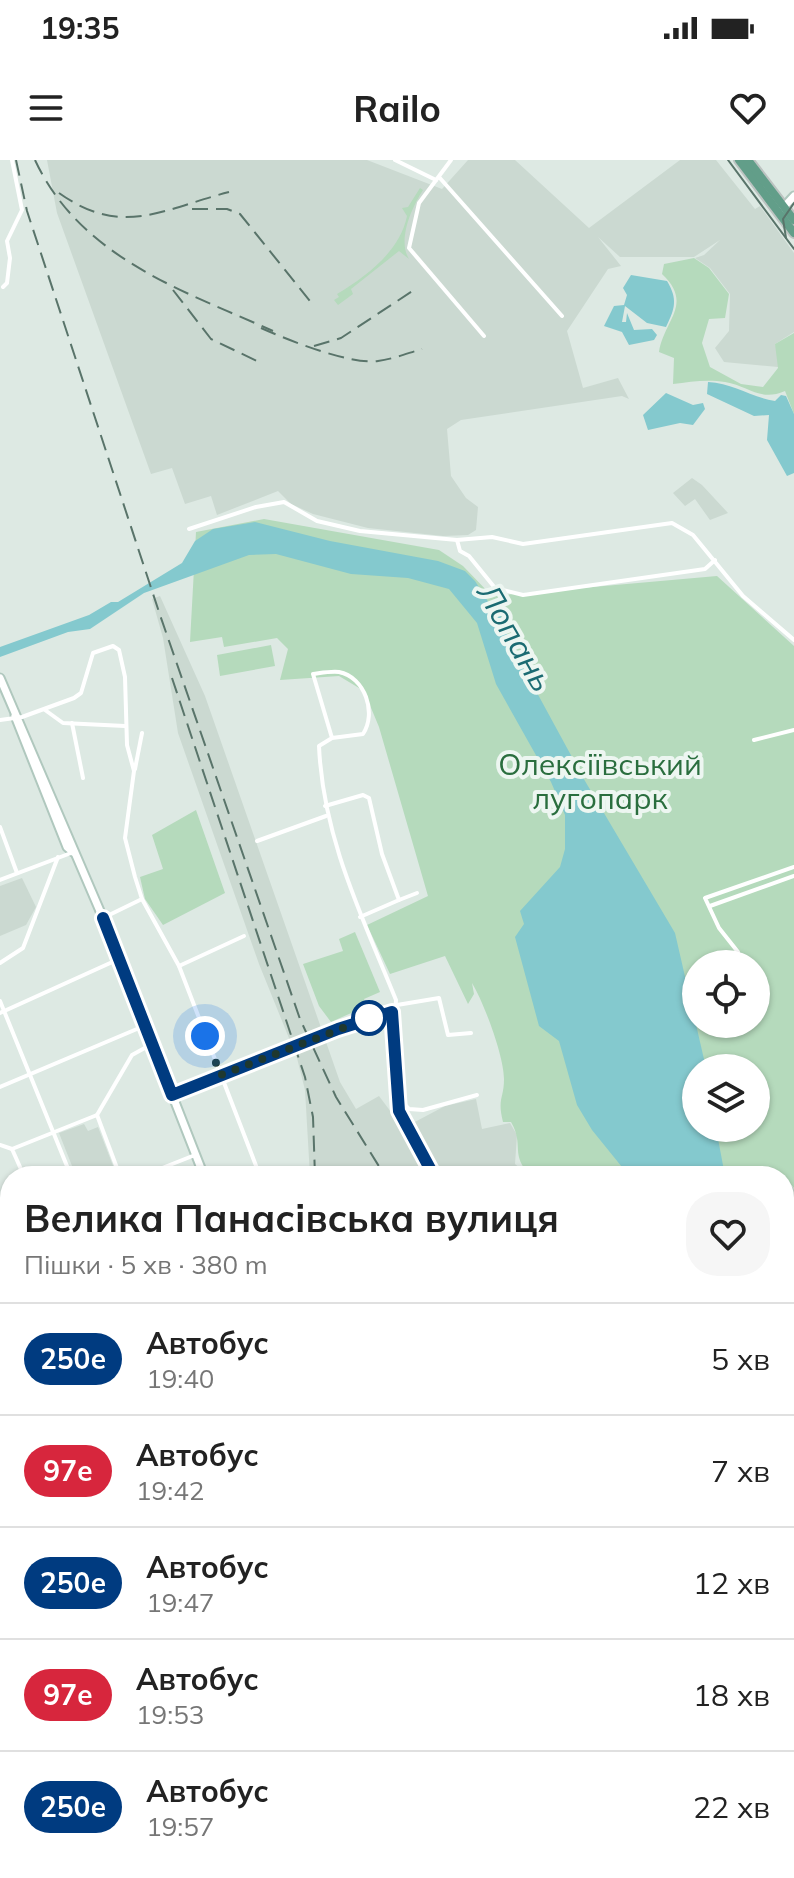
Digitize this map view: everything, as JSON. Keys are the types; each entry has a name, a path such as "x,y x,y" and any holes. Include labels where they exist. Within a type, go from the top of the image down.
{"main road":[{"path":"739,160 792,219 794,233"},
{"path":"748,160 781,210"}],"street":[{"path":"3,287 7,283 10,258 7,241 22,210 12,160"},
{"path":"395,160 437,178 562,316"},
{"path":"451,160 414,217 410,253 484,336"},
{"path":"781,210 794,196"},
{"path":"189,529 256,507 284,502 300,514 345,528 457,540 492,537 540,544 663,522 681,526 715,560 743,596 794,640"},
{"path":"457,540 460,551 469,556 495,588 523,595 705,569 715,560"},
{"path":"0,720 45,710 81,693 89,659 109,646 119,650 125,677 125,726 134,771"},
{"path":"332,738 313,674 336,672 351,678 363,692 370,718 363,734 332,738 319,746 326,816 343,876 397,1005"},
{"path":"0,678 67,847 73,852 103,918 200,1166"},
{"path":"45,710 63,723 125,726"},
{"path":"73,723 83,778"},
{"path":"754,740 794,730"},
{"path":"142,733 125,838 142,899 179,966 256,1166"},
{"path":"325,806 363,795 369,798 382,854 399,900"},
{"path":"257,841 326,816"},
{"path":"0,827 17,873"},
{"path":"0,880 73,852"},
{"path":"0,963 23,948 58,857"},
{"path":"736,950 719,928 705,898 794,867"},
{"path":"709,906 794,876"},
{"path":"360,917 417,893"},
{"path":"103,918 142,899"},
{"path":"179,966 244,936"},
{"path":"2,1012 119,959"},
{"path":"428,1166 404,1124 397,1097 391,1014 397,1005 439,998 448,1035 471,1033"},
{"path":"0,1001 67,1166"},
{"path":"172,1095 338,1029 391,1014"},
{"path":"0,1087 144,1026"},
{"path":"0,1145 12,1149 97,1115 132,1055 152,1044"},
{"path":"397,1097 415,1111 477,1095"},
{"path":"97,1115 116,1166"},
{"path":"12,1149 20,1166"},
{"path":"167,1166 195,1155"}],"shaded area":[{"path":"47,160 367,160 442,189 468,160 515,160 589,228 680,160 716,160 755,209 760,206 794,253 794,332 775,344 782,362 778,367 724,362 715,348 729,331 730,294 710,268 695,258 704,255 720,240 694,257 620,257 598,237 621,266 608,269 567,331 583,388 618,378 629,399 622,396 461,420 447,429 451,476 466,498 478,507 476,530 468,535 443,536 368,528 313,514 291,504 278,491 217,515 211,496 185,504 172,468 151,474 57,213"},
{"path":"692,478 728,513 710,520 695,499 685,506 673,493"},
{"path":"160,596 205,696 340,1082 356,1109 379,1096 424,1166 309,1166 305,1090 297,1058 259,964 178,733 163,638 152,599"},
{"path":"22,878 36,907 26,925 0,936 0,886"},
{"path":"476,1099 482,1129 510,1123 517,1135 517,1166 434,1166 411,1124 445,1106"},
{"path":"84,1124 88,1131 98,1127 113,1166 72,1166 59,1133"}],"green space":[{"path":"420,188 423,190 414,205 405,233 409,259 399,251 351,289 353,294 338,305 334,300 339,297 337,294 370,271 390,251 407,216 402,208 408,207"},
{"path":"694,258 709,268 729,294 725,318 709,319 702,343 710,367 741,384 763,387 778,368 775,344 794,333 794,414 785,391 761,394 718,381 673,384 674,358 659,352 674,312 676,294 662,274 664,264"},
{"name":"Олексіївський лугопарк","path":"264,519 439,550 463,566 492,596 717,576 794,646 794,1166 523,1166 515,1130 511,1122 503,1122 501,1114 504,1079 501,1057 472,983 474,994 468,1004 445,956 390,974 367,925 428,896 379,727 364,691 339,676 280,680 288,649 277,638 224,647 222,637 190,642 196,532"},
{"path":"271,645 275,666 220,676 217,655"},
{"path":"196,810 225,893 163,925 145,899 140,877 163,869 152,835"},
{"path":"355,932 380,992 364,999 367,1006 331,1022 319,1006 303,964 343,951 339,939"}],"water":[{"path":"631,275 667,281 674,304 666,327 647,323 625,306 622,322 626,322 627,313 634,330 652,329 657,335 654,340 629,345 622,332 604,326 614,306 624,305 627,295 623,288"},
{"path":"708,382 775,401 781,395 786,396 794,414 794,473 787,476 767,440 769,415 754,416 707,394"},
{"path":"666,393 693,405 703,403 705,409 693,425 680,423 648,430 643,415"},
{"path":"255,522 330,541 438,561 465,571 475,581 489,603 499,611 511,645 585,781 675,933 682,963 682,1038 699,1038 703,1054 682,1054 682,1142 719,1142 723,1166 621,1166 592,1130 577,1105 559,1041 539,1026 515,937 524,924 520,911 560,867 565,849 565,815 551,782 496,684 477,623 449,589 408,578 351,574 276,554 249,555 144,593 90,629 68,632 0,657 0,647 89,615 111,602 118,602 182,563 195,541 213,529"}],"tram line":[{"path":"728,160 794,249"},
{"path":"786,238 783,219 794,203"}],"railway":[{"path":"16,160 27,211 160,615 300,1019 336,1097 379,1166"},
{"path":"35,160 54,194 78,222 106,246 169,284 273,331"},
{"path":"59,193 82,207 123,217 163,212 229,192"},
{"path":"192,209 227,209 240,214 314,306"},
{"path":"314,346 341,338 417,288"},
{"path":"173,290 211,339 261,363"},
{"path":"261,328 319,350 366,361 384,360 422,349"},
{"path":"172,678 305,1077 313,1117 315,1166"}],"bus line":[{"name":"250е","path":"103,918 172,1095 338,1029 392,1012 395,1017 394,1072 399,1111 428,1166"}],"route":[{"path":"205,1036 221,1075 369,1018"}],"water label":[{"name":"Лопань","path":"516,637"}]}
